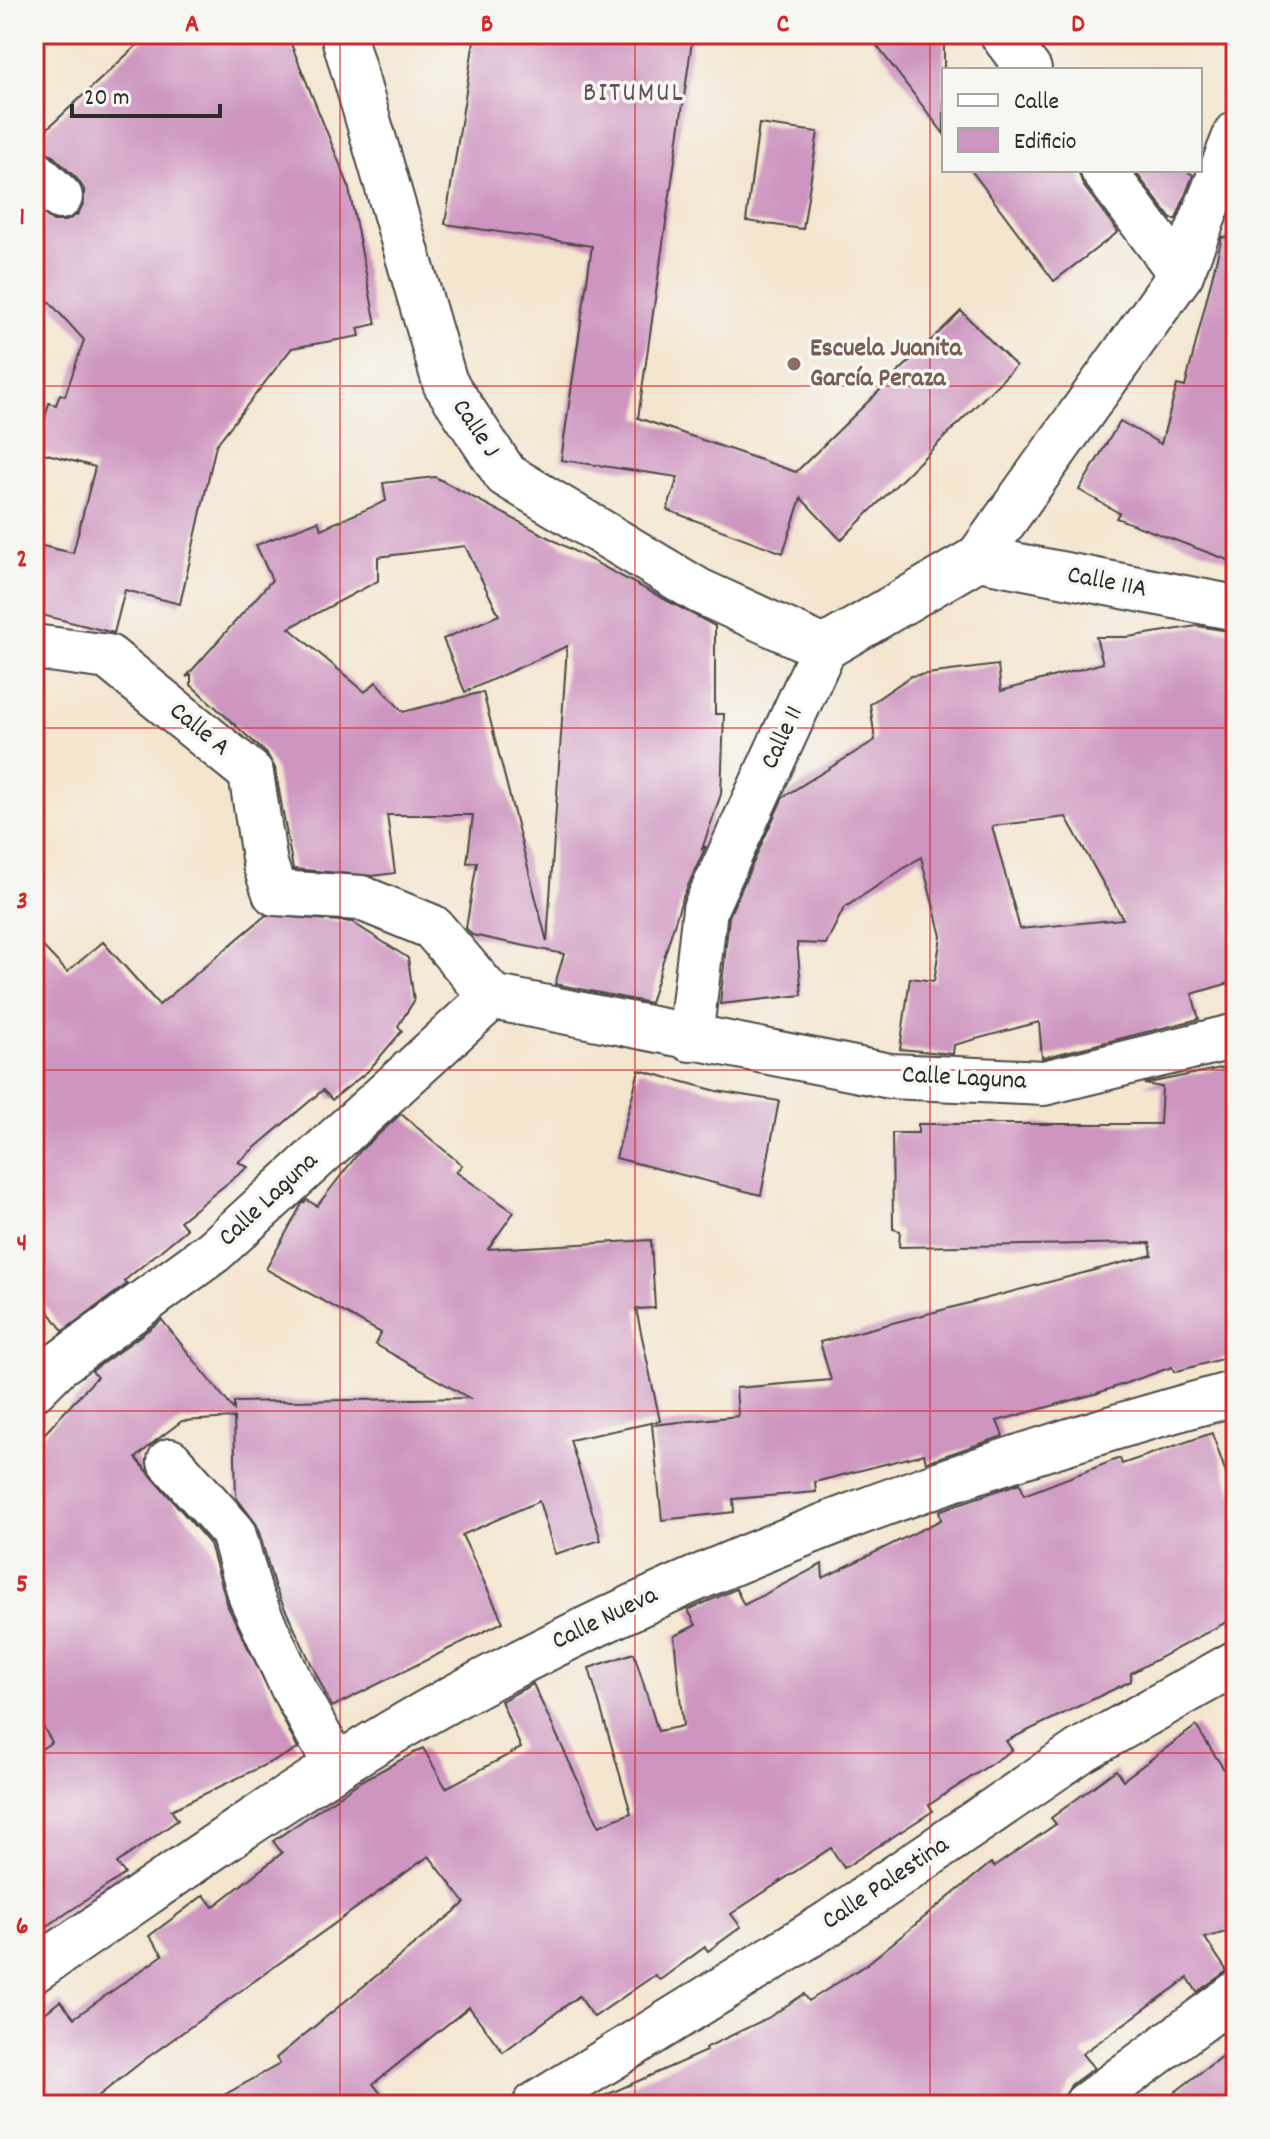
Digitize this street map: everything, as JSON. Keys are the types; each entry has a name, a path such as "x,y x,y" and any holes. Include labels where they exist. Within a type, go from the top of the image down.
{"street":[{"name":"Calle J","path":"343,34 445,383 506,475 699,591 824,648"},
{"path":"1002,34 1028,68"},
{"path":"824,648 978,558 1181,274 1236,134"},
{"path":"1104,172 1181,274"},
{"name":"Calle 11A","path":"978,558 1236,608"},
{"name":"Calle A","path":"34,647 108,657 251,773 265,864 275,893 361,898 432,927 492,997"},
{"name":"Calle 11","path":"690,1039 705,909 824,648"},
{"path":"492,997 690,1039"},
{"name":"Calle Laguna","path":"34,1389 58,1365 214,1251 492,997"},
{"name":"Calle Laguna","path":"690,1039 890,1076 1044,1083 1236,1036"},
{"name":"Calle Nueva","path":"34,1970 336,1766 543,1650 700,1575 829,1521 1088,1432 1236,1393"},
{"path":"170,1461 233,1532 251,1597 293,1688 336,1766"},
{"name":"Calle Palestina","path":"535,2105 829,1923 1080,1751 1236,1663"},
{"path":"1086,2105 1236,1994"}],"building":[{"path":"149,34 287,34 348,184 376,324 358,328 360,336 292,348 216,445 180,604 125,590 114,633 34,613 34,544 73,553 95,467 36,451 49,403 56,405 60,394 65,396 84,340 34,285 34,207 53,221 66,221 78,214 84,202 84,189 51,154 34,148 34,141"},
{"path":"475,34 693,34 638,418 796,472 961,311 1016,366 841,540 801,498 783,553 667,510 678,477 561,460 592,246 445,224"},
{"path":"868,34 944,34 942,131"},
{"path":"759,124 818,132 803,229 746,221"},
{"path":"972,172 1079,172 1083,185 1118,232 1054,281"},
{"path":"1136,172 1188,172 1193,175 1176,219 1171,219"},
{"path":"1222,237 1236,238 1236,563 1116,518 1119,513 1079,490 1120,421 1161,444 1177,385 1185,387"},
{"path":"435,477 715,626 715,714 724,714 721,794 702,849 706,846 682,899 650,1003 555,984 564,954 472,935 466,928 477,862 467,863 473,815 387,815 395,873 373,876 293,869 275,768 267,754 191,685 191,675 186,677 272,580 256,545 318,521 321,529 386,501 383,483","holes":["465,546 499,615 443,639 465,692 567,646 547,942 483,692 403,712 376,682 365,692 289,628 378,581 378,557"]},
{"path":"1197,626 1236,632 1236,981 1192,994 1199,1019 1042,1058 1039,1022 954,1045 953,1054 900,1049 910,978 934,981 941,936 921,857 844,908 826,944 797,943 802,995 720,1004 729,916 783,797 875,740 870,704 911,676 998,665 1001,691 1103,663 1096,637 1128,637","holes":["1066,817 1123,919 1020,929 992,826"]},
{"path":"266,915 352,922 408,958 414,1001 398,1026 402,1031 368,1071 332,1100 323,1090 238,1162 248,1167 180,1221 187,1229 124,1281 127,1284 63,1331 34,1291 34,937 67,972 103,942 159,1005"},
{"path":"1236,1065 1236,1355 1174,1372 1172,1367 1095,1394 997,1421 1003,1436 926,1462 924,1454 815,1482 816,1492 733,1499 734,1512 662,1520 652,1425 738,1416 736,1388 831,1380 820,1342 1152,1255 1150,1243 899,1247 900,1231 893,1229 892,1133 918,1133 918,1124 1160,1124 1162,1087 1144,1084"},
{"path":"639,1070 717,1091 779,1101 761,1195 616,1158"},
{"path":"401,1114 462,1165 456,1172 514,1212 488,1249 651,1240 655,1308 636,1309 660,1421 570,1440 601,1540 555,1554 539,1501 462,1535 503,1622 332,1707 275,1588 257,1525 236,1497 234,1418 182,1421 154,1442 136,1458 210,1544 228,1607 298,1749 171,1810 178,1820 117,1863 125,1874 34,1935 34,1754 52,1742 34,1712 34,1445 97,1377 92,1371 162,1320 234,1410 234,1402 469,1398 375,1344 381,1333 266,1269 302,1204 307,1200 317,1206 361,1150"},
{"path":"1212,1433 1236,1502 1236,1617 1131,1673 1131,1681 1006,1741 1012,1750 929,1805 933,1811 844,1868 831,1848 731,1914 741,1927 708,1951 705,1947 660,1980 655,1975 594,2017 579,1996 503,2052 469,2007 373,2084 390,2105 206,2105 280,2064 276,2058 465,1903 429,1856 144,2060 87,2105 34,2105 34,2022 60,2001 74,2018 163,1955 149,1936 204,1895 213,1907 282,1853 273,1841 361,1781 423,1748 446,1788 521,1748 501,1701 533,1684 599,1826 631,1813 589,1668 634,1653 658,1731 683,1726 674,1636 696,1625 688,1610 736,1589 744,1605 822,1564 823,1578 941,1520 939,1511 1020,1483 1024,1495 1120,1458 1122,1464"},
{"path":"1196,1726 1236,1788 1236,1929 1205,1938 1227,1971 1197,1992 1188,1978 1082,2054 1094,2068 1071,2085 1061,2105 584,2105 706,2051 705,2048 768,2018 804,1994 809,2001 867,1964 991,1863 994,1867 1056,1824 1051,1818 1116,1770 1123,1780"},
{"path":"1236,2025 1236,2105 1158,2105 1235,2046 1225,2033"}],"place":[{"name":"Escuela Juanita García Peraza","path":"794,364"}],"district":[{"name":"BITUMUL","path":"634,95"}]}
